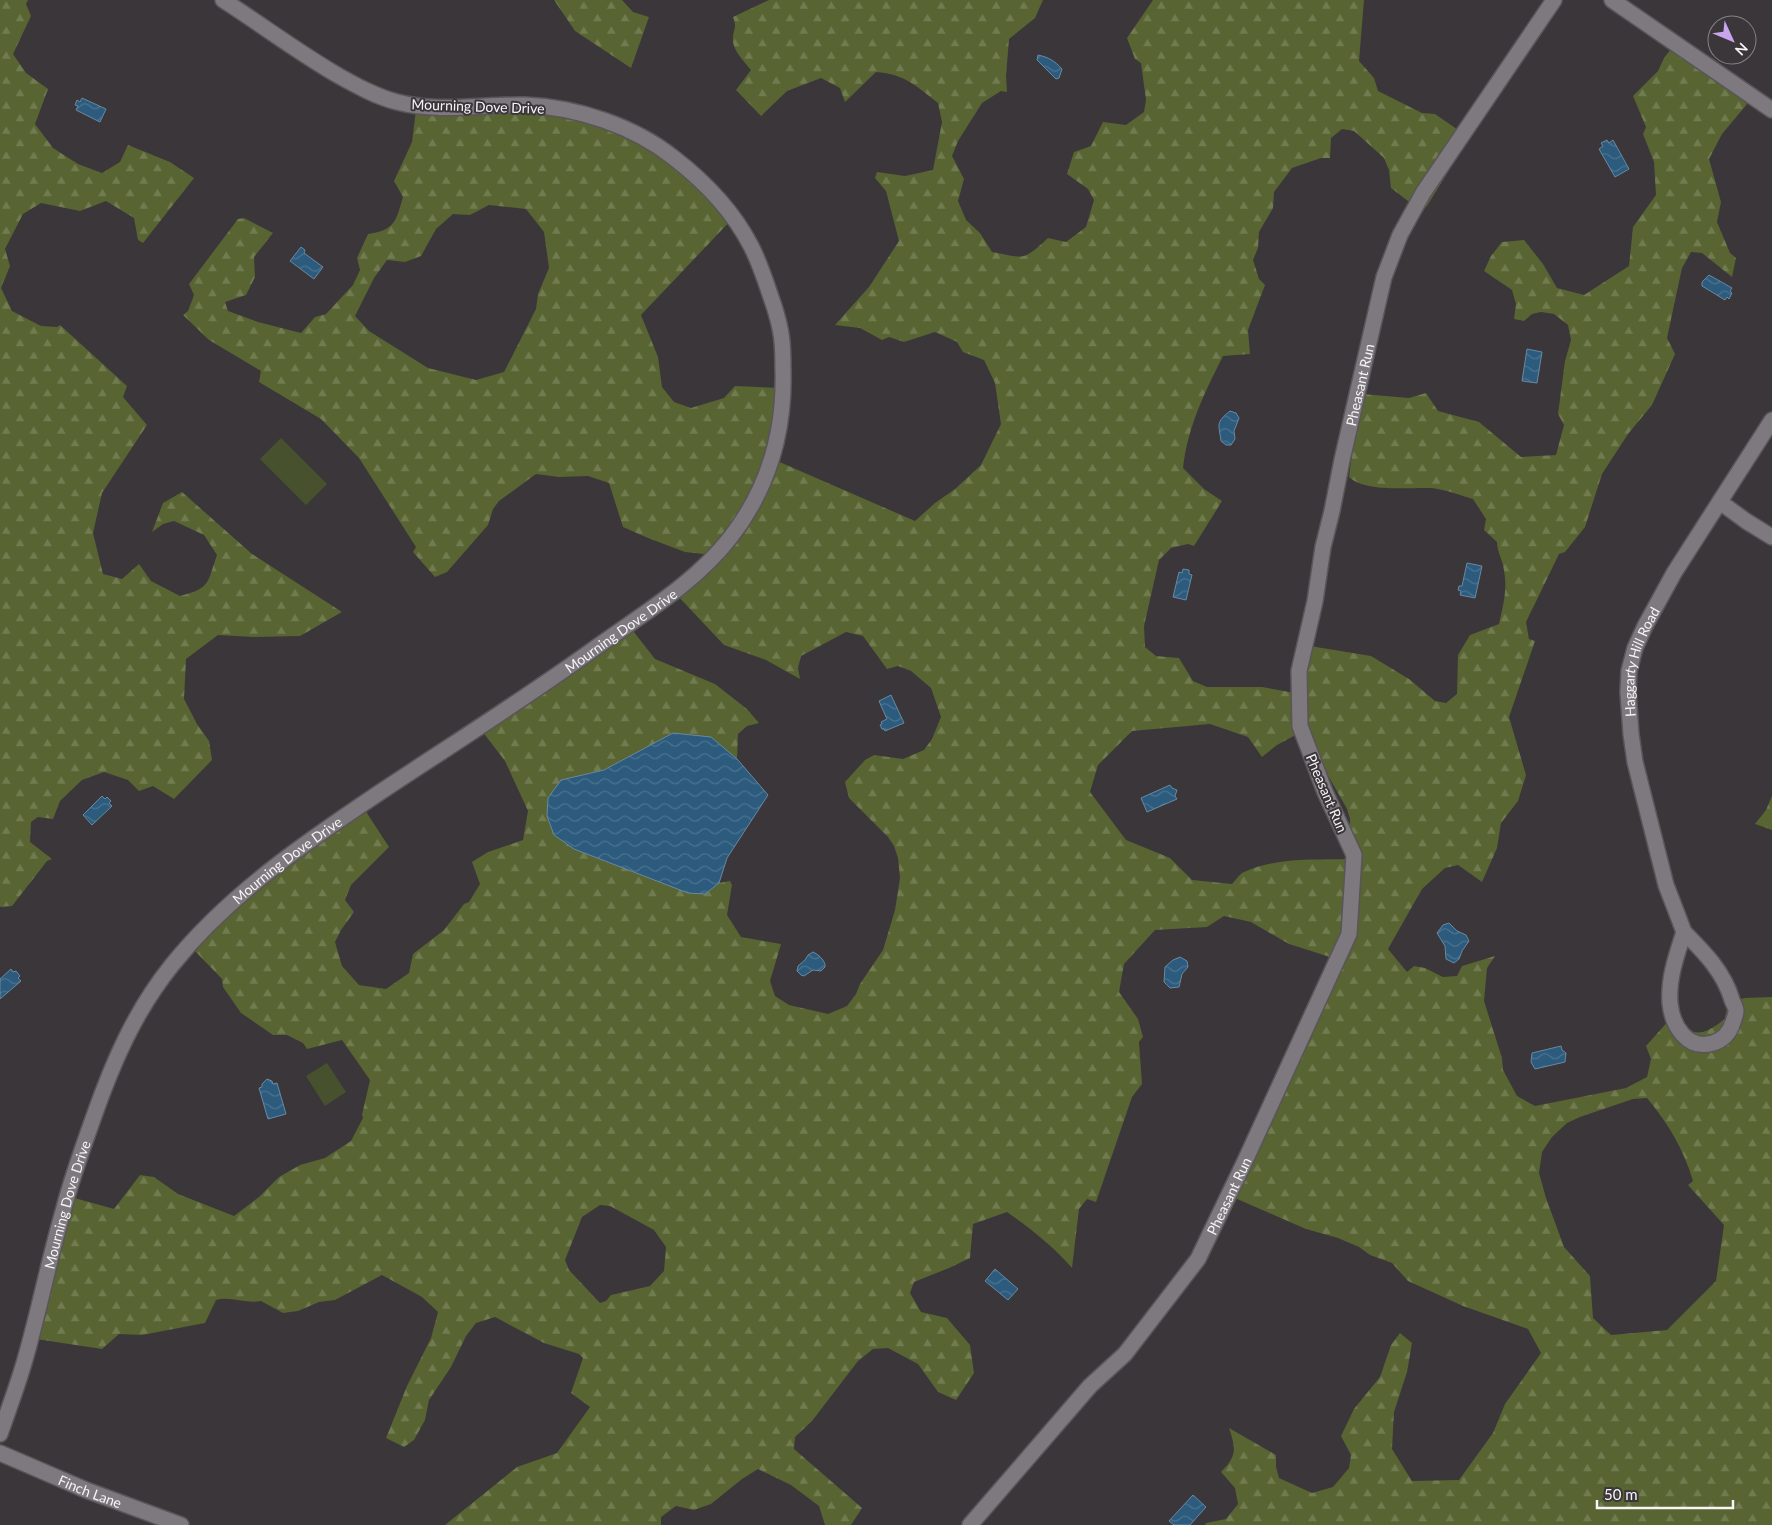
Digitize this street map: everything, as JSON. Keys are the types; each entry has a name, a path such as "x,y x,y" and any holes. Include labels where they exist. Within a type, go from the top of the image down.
{"street":[{"name":"Mourning Dove Drive","path":"0,1434 24,1364 73,1176 109,1074 137,1015 155,986 188,946 226,908 320,832 569,667 681,588 720,550 751,509 777,445 782,420 784,391 782,332 756,258 736,221 715,195 670,155 648,140 623,128 577,112 528,106 450,107 398,102 358,86 317,63 223,0"},
{"name":"Pheasant Run","path":"970,1525 1090,1386 1125,1354 1198,1259 1250,1152 1349,934 1354,855 1325,792 1300,726 1299,671 1315,601 1323,547 1342,460 1384,277 1400,235 1423,193 1554,0"},
{"path":"1612,0 1772,110"},
{"name":"Haggarty Hill Road","path":"1684,932 1671,983 1670,1003 1674,1021 1680,1033 1691,1042 1705,1045 1720,1040 1731,1028 1736,1011 1722,976 1708,956 1684,932 1666,885 1631,734 1628,692 1629,671 1635,648 1645,626 1674,573 1772,420"},
{"path":"1720,502 1746,521 1772,536"},
{"name":"Finch Lane","path":"0,1454 86,1490 181,1525"}],"green space":[{"path":"0,0 28,0 26,4 31,16 13,54 26,73 48,89 35,124 53,148 78,164 102,173 120,162 128,145 170,162 194,178 143,243 138,240 134,218 106,201 80,211 41,203 23,214 5,249 10,266 1,288 12,311 41,326 57,327 60,325 127,386 123,397 147,425 102,493 93,533 103,574 122,579 139,564 151,581 180,596 203,587 209,578 217,555 204,535 174,521 163,524 152,532 163,503 182,492 252,554 342,612 300,636 254,637 218,635 186,659 184,699 197,724 209,741 212,760 174,799 153,786 139,791 128,780 104,772 82,780 60,801 53,819 38,817 31,822 30,842 52,859 47,861 12,906 0,907"},
{"path":"554,0 622,0 633,12 649,17 631,68 575,31"},
{"path":"769,0 1043,0 1035,18 1009,39 1006,76 1007,92 1001,91 982,103 958,141 952,156 964,179 958,201 966,220 980,233 992,252 1017,257 1028,255 1048,238 1066,242 1086,227 1094,200 1088,189 1067,174 1074,152 1091,146 1103,122 1126,125 1144,112 1146,100 1141,63 1135,59 1127,38 1153,0 1364,0 1359,61 1374,78 1378,91 1422,113 1435,114 1467,136 1467,141 1427,206 1421,211 1391,188 1389,170 1384,158 1354,131 1342,129 1331,138 1330,158 1321,158 1292,168 1274,192 1273,208 1259,232 1258,248 1253,260 1259,279 1265,285 1248,330 1250,354 1223,356 1198,411 1185,453 1183,468 1204,489 1222,501 1194,546 1188,544 1171,548 1159,560 1144,626 1145,647 1156,656 1179,658 1193,681 1207,687 1262,687 1295,693 1310,646 1371,656 1409,679 1435,701 1446,703 1457,694 1458,655 1470,635 1499,624 1504,601 1505,581 1497,542 1484,530 1486,519 1473,499 1432,488 1377,487 1357,482 1349,477 1359,401 1362,394 1409,398 1426,393 1438,411 1479,422 1521,457 1556,455 1564,425 1558,414 1565,361 1571,340 1568,325 1554,314 1541,312 1532,314 1524,321 1514,319 1516,304 1512,290 1484,271 1491,256 1502,242 1524,240 1543,264 1557,288 1584,295 1629,266 1633,227 1656,195 1654,162 1643,134 1646,127 1633,96 1658,71 1664,58 1674,45 1753,97 1722,134 1709,159 1721,202 1717,222 1730,253 1736,258 1732,277 1702,253 1691,252 1682,268 1667,338 1675,354 1652,405 1628,434 1602,474 1585,527 1565,552 1559,554 1526,622 1529,639 1535,641 1509,717 1526,775 1518,801 1501,823 1497,848 1482,882 1458,865 1445,868 1422,889 1388,949 1407,972 1414,966 1425,968 1443,977 1457,976 1462,966 1495,956 1487,968 1484,1001 1502,1058 1503,1070 1517,1096 1535,1106 1626,1088 1647,1077 1651,1059 1646,1046 1670,1019 1686,1029 1703,1032 1725,1019 1728,1002 1745,998 1772,997 1772,1525 1205,1525 1206,1523 1226,1519 1238,1504 1235,1488 1221,1472 1230,1461 1234,1452 1229,1428 1276,1455 1276,1467 1279,1478 1312,1493 1333,1487 1349,1468 1351,1455 1341,1436 1354,1409 1380,1377 1391,1345 1400,1333 1412,1343 1407,1372 1394,1412 1392,1449 1412,1481 1459,1480 1493,1433 1505,1404 1541,1353 1528,1329 1463,1306 1408,1281 1392,1263 1370,1255 1359,1247 1338,1238 1306,1229 1235,1198 1330,962 1330,957 1289,944 1251,922 1224,916 1207,927 1155,930 1124,964 1119,992 1138,1019 1143,1037 1139,1042 1142,1084 1132,1097 1096,1202 1087,1199 1079,1209 1072,1268 1041,1238 1007,1212 973,1224 970,1258 914,1282 910,1293 921,1312 947,1318 970,1345 974,1373 956,1400 938,1392 918,1364 888,1348 873,1349 858,1361 812,1421 795,1437 794,1449 862,1508 851,1525 825,1525 819,1506 791,1485 758,1469 742,1479 711,1504 694,1510 676,1506 661,1517 661,1525 445,1525 517,1467 557,1453 590,1407 571,1393 583,1358 579,1354 544,1343 495,1317 476,1323 466,1336 451,1367 429,1400 425,1420 414,1440 404,1447 386,1438 407,1386 431,1338 438,1312 422,1297 382,1275 335,1300 319,1302 298,1311 283,1313 261,1301 216,1300 205,1323 142,1335 119,1334 102,1349 36,1339 71,1197 114,1209 140,1175 154,1177 178,1194 234,1216 259,1197 279,1177 300,1165 325,1158 351,1141 363,1118 362,1115 370,1080 342,1040 307,1049 303,1043 287,1035 273,1035 241,1013 223,987 222,979 193,949 259,881 363,807 389,847 351,885 345,900 354,912 335,942 342,966 359,985 386,989 409,973 413,954 444,930 464,904 469,902 480,884 472,862 488,852 523,840 528,811 505,761 482,731 630,627 655,659 715,684 747,709 759,723 747,726 738,734 737,759 673,733 604,770 561,780 705,894 719,883 730,881 732,885 727,915 741,937 781,944 770,981 775,996 789,1005 828,1014 847,1006 883,950 895,910 900,878 898,858 894,846 888,837 849,798 845,782 865,760 874,755 903,759 924,750 932,739 941,717 931,688 911,671 898,666 887,669 863,636 846,632 801,656 798,668 800,679 766,660 724,645 676,594 713,555 685,552 623,527 609,483 588,476 559,477 536,474 499,501 493,509 488,525 447,572 435,577 413,552 416,547 359,458 321,419 259,382 261,371 209,340 183,315 188,311 194,295 189,284 238,219 244,218 273,233 254,257 255,277 246,295 225,302 228,311 258,322 301,333 315,317 326,314 353,285 360,270 357,258 368,234 384,230 396,218 403,197 394,181 412,142 416,110 571,112 669,152 734,217 641,315 658,357 662,387 674,402 691,408 724,398 735,386 780,388 775,460 915,521 981,465 1001,424 995,383 984,360 963,352 957,342 935,332 904,342 889,337 882,340 860,328 835,325 869,287 899,241 886,191 875,178 877,172 905,176 933,170 942,122 938,103 903,78 876,72 845,102 840,88 821,78 787,91 761,116 736,90 751,70 734,46 735,26 733,17","holes":["489,205 526,209 544,232 549,268 538,294 536,309 504,372 476,380 428,368 369,331 355,316 374,278 387,260 405,262 421,256 436,229 453,214 470,215","1210,724 1248,737 1262,757 1277,745 1303,731 1347,809 1350,819 1349,859 1295,860 1268,864 1242,873 1232,884 1192,880 1170,858 1126,840 1090,792 1098,765 1132,731","1647,1098 1662,1117 1675,1137 1689,1170 1693,1181 1688,1185 1724,1225 1716,1281 1667,1330 1611,1335 1593,1318 1590,1276 1564,1247 1539,1173 1542,1152 1552,1137 1567,1123 1633,1099","600,1205 610,1206 654,1230 666,1247 664,1271 650,1286 611,1295 606,1301 600,1303 569,1270 565,1260 582,1217"]},
{"path":"281,438 327,484 306,505 260,459"},
{"path":"1772,796 1772,830 1755,824 1766,810"},
{"path":"327,1063 346,1092 325,1106 306,1076"}],"water":[{"path":"1038,55 1051,60 1062,69 1059,78 1056,79 1037,60"},
{"path":"82,98 106,109 100,122 76,110 78,106 75,105 77,100 80,102"},
{"path":"1607,140 1609,143 1613,140 1629,169 1615,177 1599,149 1603,146 1601,143"},
{"path":"301,247 305,250 304,253 323,267 314,279 290,261"},
{"path":"1709,275 1732,288 1729,299 1727,297 1725,300 1702,286 1702,282"},
{"path":"1527,349 1542,352 1537,383 1522,381"},
{"path":"1230,411 1236,413 1239,418 1234,431 1235,439 1231,445 1226,445 1221,441 1219,424 1222,418"},
{"path":"1467,563 1482,566 1475,598 1460,595 1461,591 1458,590 1459,586 1462,586"},
{"path":"1183,569 1189,570 1189,574 1192,575 1186,600 1173,597 1179,572 1182,573"},
{"path":"891,695 904,723 885,731 880,725 882,724 881,722 887,719 879,701"},
{"path":"673,733 711,737 737,759 768,795 727,858 719,883 705,894 688,893 574,849 554,835 547,816 548,798 561,780 604,770"},
{"path":"1170,785 1177,790 1175,796 1177,799 1147,812 1141,798"},
{"path":"102,796 105,799 107,797 111,801 109,803 112,806 92,825 83,815"},
{"path":"1449,923 1457,931 1466,935 1469,941 1459,959 1454,963 1446,959 1445,946 1437,933 1443,925"},
{"path":"813,952 821,958 825,967 821,971 813,970 804,976 801,975 797,971 798,966"},
{"path":"1180,957 1187,961 1188,967 1182,974 1179,987 1170,988 1164,982 1165,967"},
{"path":"11,969 13,972 16,971 21,981 0,999 0,979"},
{"path":"1561,1046 1562,1050 1566,1053 1565,1062 1535,1069 1531,1062 1532,1053"},
{"path":"267,1079 272,1081 273,1084 277,1083 286,1114 268,1119 259,1088 262,1087 262,1084"},
{"path":"995,1269 1018,1289 1008,1300 985,1281"},
{"path":"1193,1495 1206,1507 1190,1525 1174,1525 1169,1521"}]}
